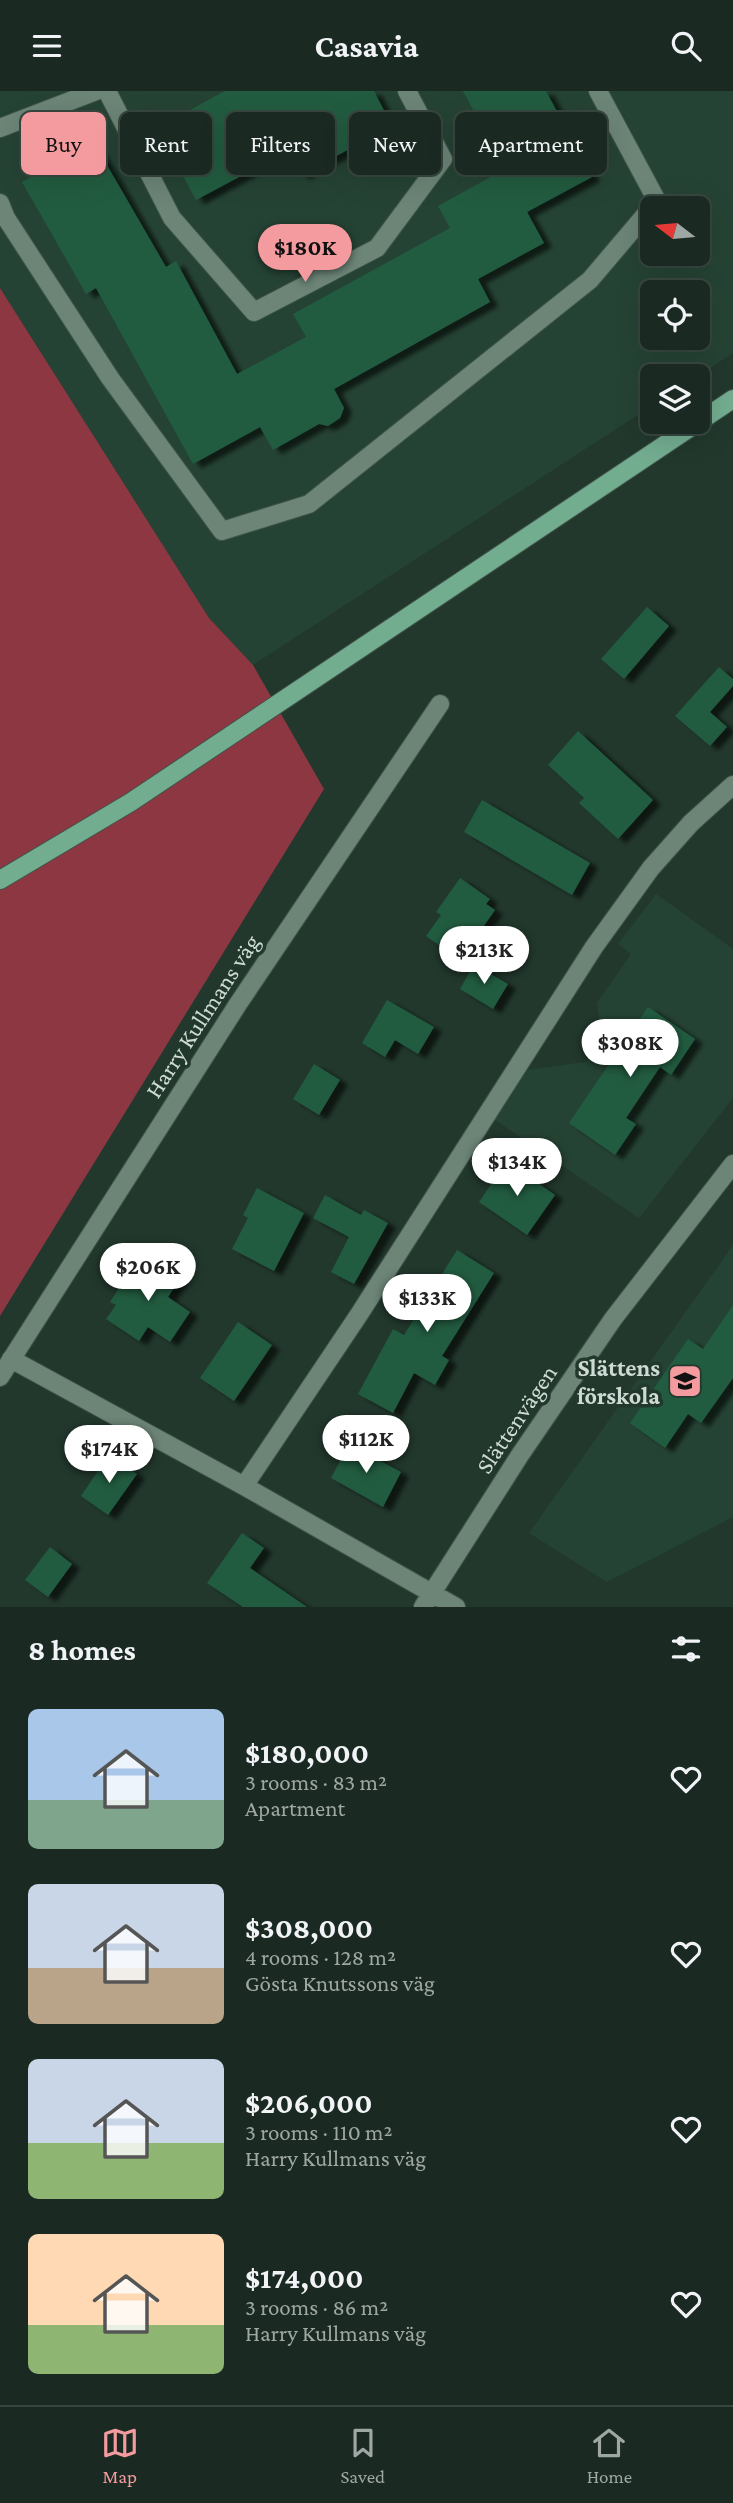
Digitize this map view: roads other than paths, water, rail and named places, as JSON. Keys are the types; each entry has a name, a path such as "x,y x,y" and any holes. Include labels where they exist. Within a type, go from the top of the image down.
{"main road":[{"path":"0,880 131,802 733,399"}],"street":[{"path":"0,128 96,91"},
{"path":"107,91 172,218 254,312 377,248 443,159 407,91"},
{"path":"0,202 6,218 110,377 222,531 309,504 590,280 657,201 598,91"},
{"name":"Harry Kullmans väg","path":"0,1377 238,1004 440,704"},
{"path":"244,1486 360,1313 594,947 659,859 691,823 733,785"},
{"name":"Slättenvägen","path":"428,1600 520,1455 613,1319 680,1229 733,1164"},
{"path":"11,1359 244,1486 428,1600 456,1607"}],"place":[{"name":"Slättens förskola","path":"685,1381"}]}
